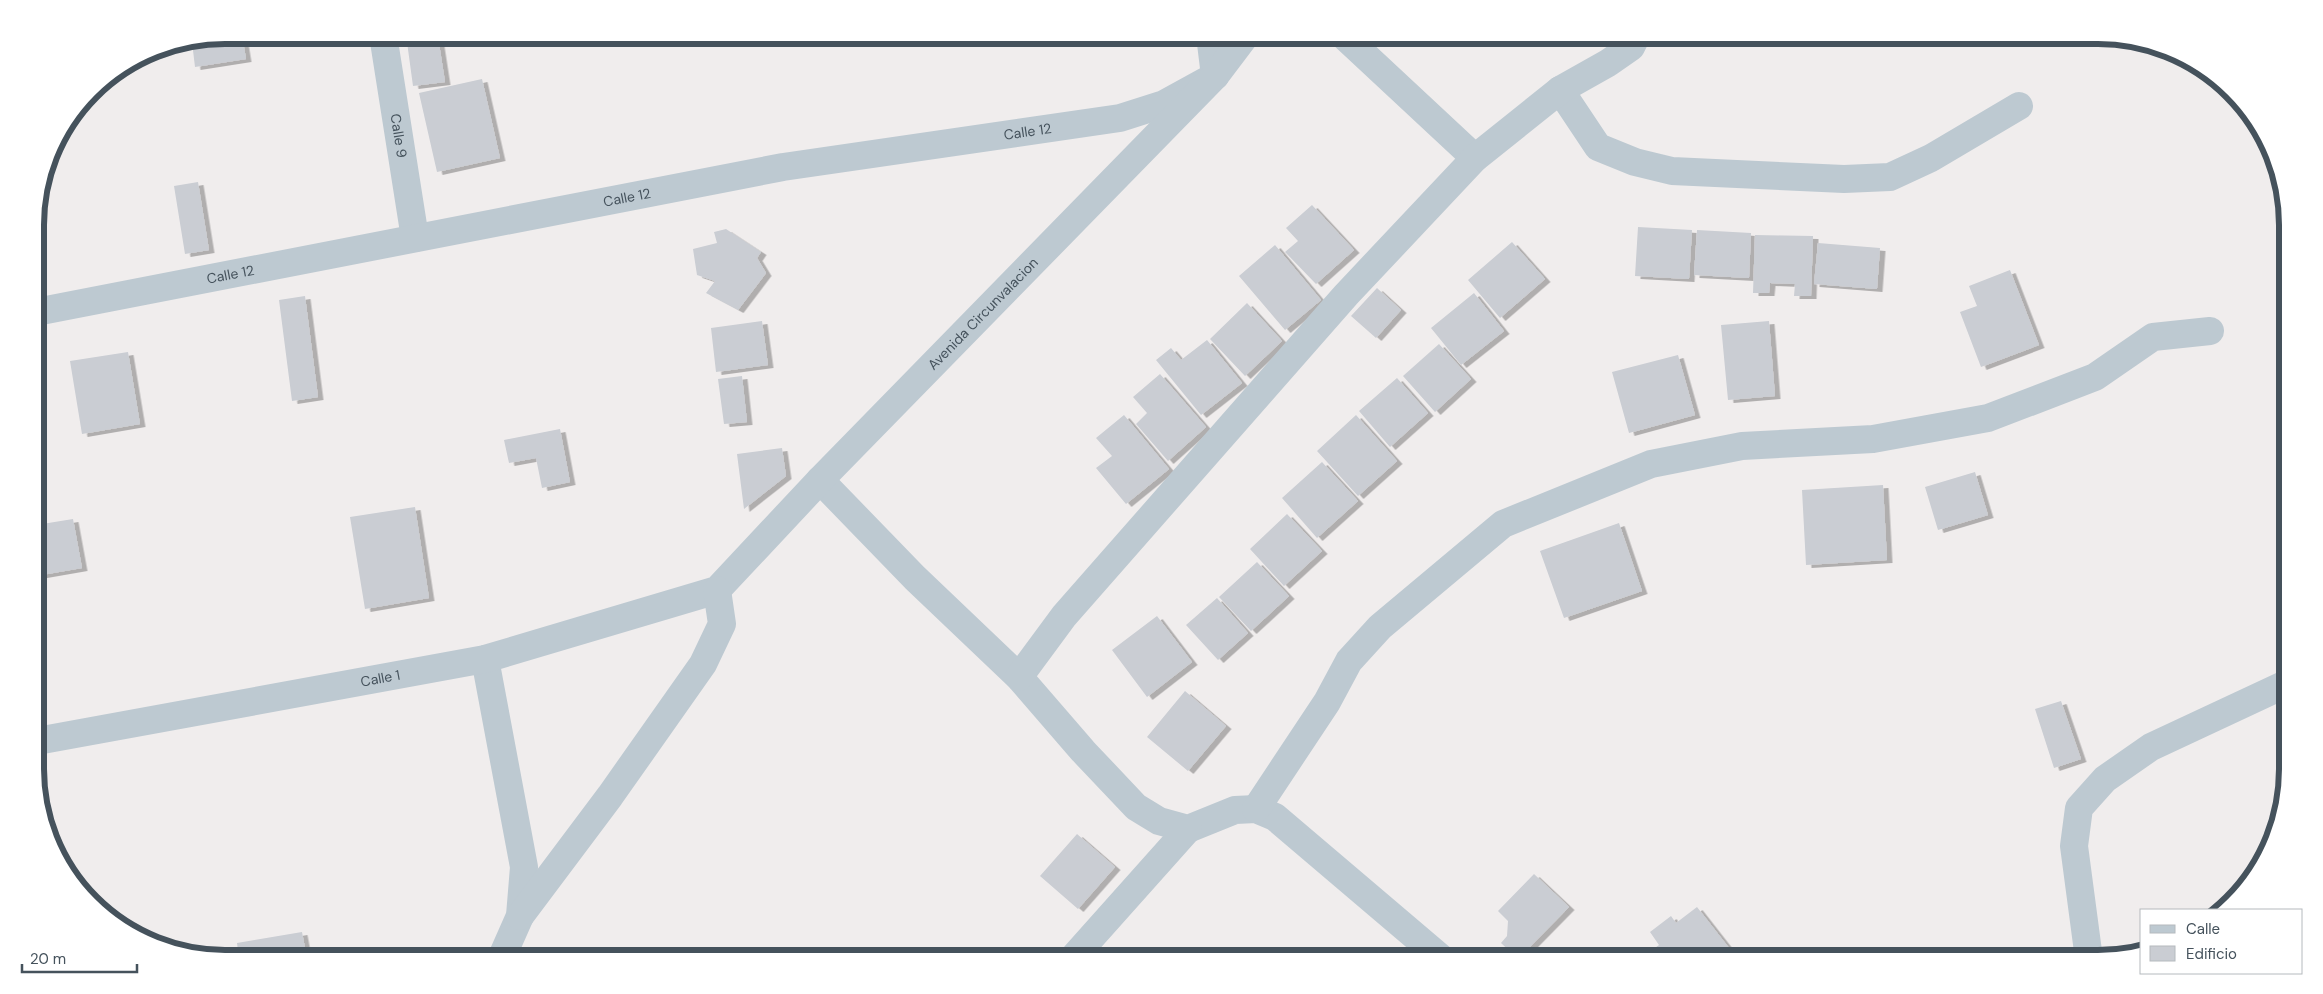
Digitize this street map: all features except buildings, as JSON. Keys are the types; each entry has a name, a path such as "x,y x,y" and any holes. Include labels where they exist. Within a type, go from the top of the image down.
{"street":[{"name":"Calle 9","path":"384,44 415,238"},
{"path":"1211,44 1215,76"},
{"name":"Avenida Circunvalacion","path":"717,590 820,480 1215,76 1239,44"},
{"path":"1353,44 1475,158"},
{"path":"1019,677 1064,616 1346,294 1475,158 1560,90 1616,58 1632,44"},
{"name":"Calle 12","path":"44,310 783,167 1120,118 1164,104 1215,76"},
{"path":"1560,90 1598,147 1635,162 1672,171 1844,179 1890,177 1931,158 2019,106"},
{"path":"1256,808 1327,702 1350,661 1380,627 1503,524 1651,464 1742,446 1873,439 1988,418 2095,377 2153,337 2210,331"},
{"path":"820,480 915,578 1019,677 1083,751 1136,807 1159,821 1188,829"},
{"path":"505,950 520,916 610,796 703,664 722,624 717,590"},
{"name":"Calle 1","path":"44,740 485,659 717,590"},
{"path":"485,659 524,867 520,916"},
{"path":"2088,950 2074,846 2079,808 2105,779 2151,747 2279,687"},
{"path":"1080,950 1188,829 1235,810 1256,808 1275,818 1288,828 1431,950"}]}
